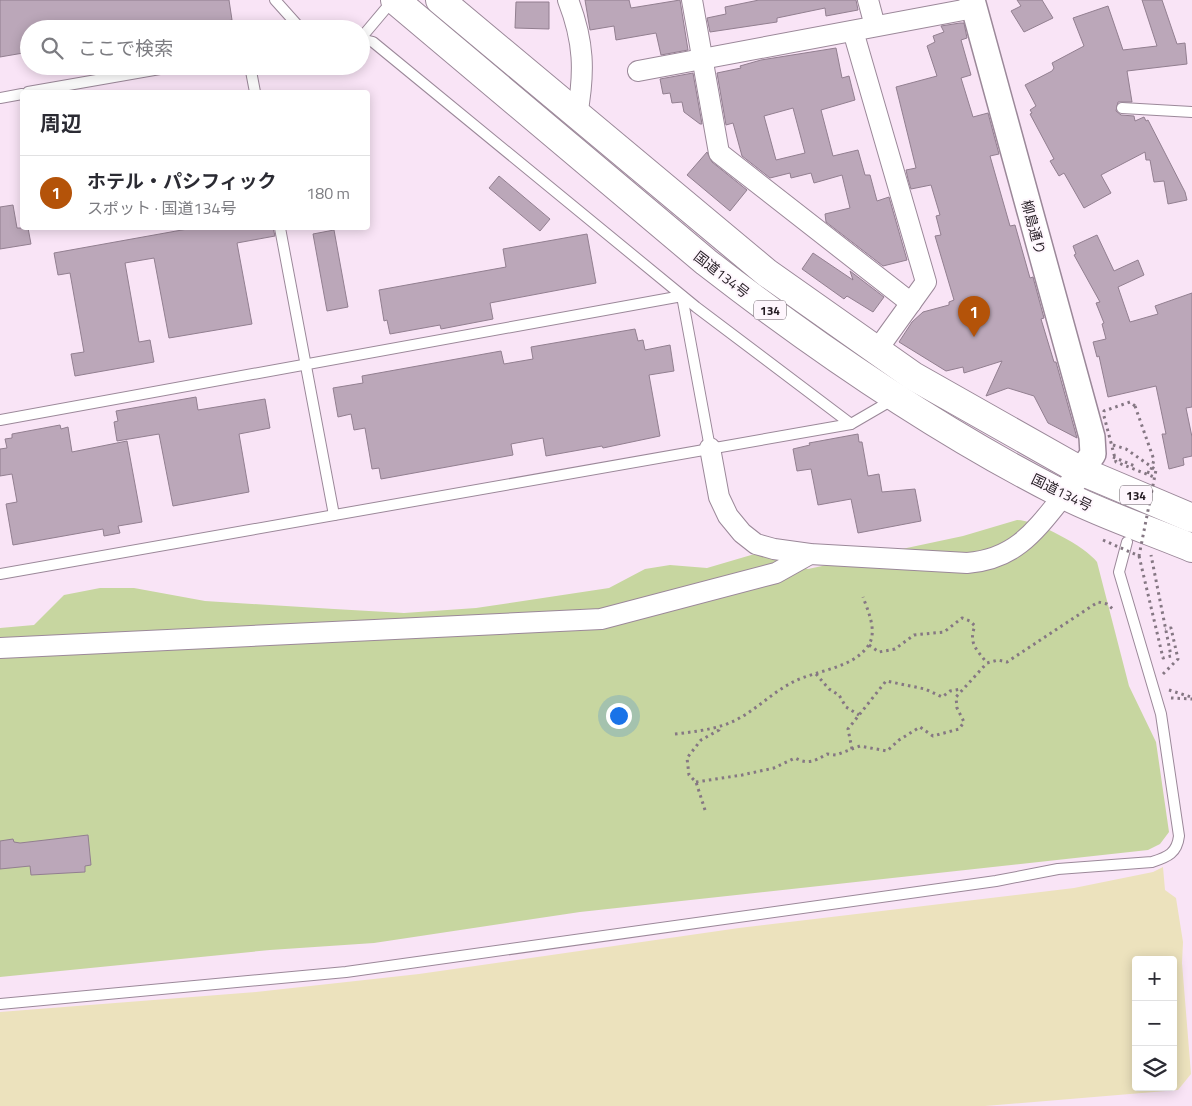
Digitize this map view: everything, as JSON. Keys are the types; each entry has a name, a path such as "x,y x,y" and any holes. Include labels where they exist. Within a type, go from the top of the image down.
{"highway":[{"name":"国道134号","path":"394,0 706,262 751,297 895,398 1064,495 1192,548"},
{"name":"国道134号","path":"440,0 767,273 913,376 1192,518"}],"street":[{"path":"568,0 582,49 581,94 577,115"},
{"path":"692,0 704,59 719,153 911,303"},
{"path":"868,0 876,26"},
{"path":"638,71 853,31 973,4"},
{"name":"柳島通り","path":"973,4 1092,438 1087,463"},
{"path":"853,31 926,282 876,350"},
{"path":"710,448 719,497 728,516 742,533 756,544 774,550 810,554 967,563 987,561 1006,553 1024,542 1064,495 1087,463"},
{"path":"0,648 601,619 776,573 810,554"}],"lane":[{"path":"275,0 293,20"},
{"path":"370,28 394,0"},
{"path":"370,41 393,58 682,296 851,424"},
{"path":"39,90 125,75"},
{"path":"252,75 255,90"},
{"path":"0,98 20,94"},
{"path":"1122,108 1192,112"},
{"path":"280,230 334,515"},
{"path":"0,420 682,296"},
{"path":"682,296 710,448"},
{"path":"0,574 851,424 895,398"},
{"path":"0,1004 346,972 996,881 1058,869 1152,862 1173,853 1179,836 1159,706 1119,572 1127,542"}],"path":[{"path":"1119,459 1150,473 1154,460 1135,406 1130,402 1104,411 1116,462 1154,478"},
{"path":"1126,449 1156,470 1139,556 1163,658 1171,656 1151,550"},
{"path":"1102,540 1139,556"},
{"path":"675,734 719,726 743,716 775,692 795,680 816,674 850,659 869,645 872,630 863,597"},
{"path":"696,782 758,772 780,766 795,758 803,762 814,762 827,754 836,755 852,749 869,746 883,752 888,751 899,740 920,726 933,736 959,729 964,722 957,708 956,697 987,663 1014,659 1098,602 1112,607 1118,621"},
{"path":"869,645 879,652 895,649 914,634 944,632 962,618 975,626 972,644 987,663"},
{"path":"1165,629 1171,628 1178,659"},
{"path":"816,674 829,689 839,695 846,708 859,715"},
{"path":"852,749 848,729 886,680 925,689 942,697 950,691 962,689"},
{"path":"1153,684 1192,698"},
{"path":"1159,706 1171,698 1192,698"},
{"path":"705,810 696,782 689,775 687,758 701,740 720,730 719,726"}],"green space":[{"path":"1017,520 1036,524 1060,535 1083,549 1097,562 1129,686 1156,742 1169,832 1160,844 1148,850 580,912 374,943 270,950 0,977 0,628 34,625 64,595 100,588 134,588 205,601 334,609 404,613 476,608 609,588 645,569 670,565 707,568 758,553 808,569 963,536"}],"sand":[{"path":"1163,867 1165,890 1176,898 1183,942 1182,963 1191,1074 1178,1090 1177,956 1132,956 1132,1091 1166,1091 985,1106 0,1106 0,1012 256,992 419,974 739,928 1074,888 1153,872"}],"building":[{"path":"0,0 229,0 232,20 20,20 20,54 0,57"},
{"path":"585,0 629,0 631,8 680,0 688,50 661,55 656,33 616,40 614,26 590,30"},
{"path":"759,0 856,0 858,10 826,16 825,8 777,18 777,22 710,32 707,18 726,14 725,7"},
{"path":"1017,0 1042,0 1053,18 1024,32 1011,11 1021,6"},
{"path":"1142,0 1162,0 1177,44 1185,43 1187,64 1127,71 1132,102 1118,102 1116,111 1121,115 1134,116 1135,121 1144,117 1146,121 1148,120 1185,192 1187,200 1168,204 1164,181 1154,182 1150,160 1146,160 1145,152 1101,175 1111,193 1084,208 1064,173 1059,176 1050,161 1054,159 1030,114 1032,113 1030,110 1036,106 1025,85 1052,71 1054,68 1052,63 1084,46 1073,18 1108,6 1123,50 1157,46"},
{"path":"516,2 549,2 549,29 515,28"},
{"path":"964,23 967,38 961,40 971,75 961,78 973,117 988,113 999,154 990,156 1010,226 1015,225 1030,278 1033,277 1044,318 1041,319 1054,362 1056,362 1077,438 1048,423 1034,396 1008,388 986,396 1002,361 964,373 963,367 946,371 899,342 912,322 923,312 949,305 949,302 954,300 935,236 941,235 936,216 940,215 931,185 911,189 908,179 906,170 916,168 896,87 937,76 927,46 935,42 933,36 944,32 941,26"},
{"path":"836,48 842,78 849,76 855,100 821,110 833,156 858,150 865,175 870,175 877,201 889,197 907,260 883,266 826,222 825,214 850,208 842,175 814,183 811,173 791,178 790,173 770,178 742,156 733,123 726,125 717,73 741,68 740,66 761,60","holes":["793,108 805,153 776,160 764,116"]},
{"path":"693,73 702,124 684,112 682,102 672,103 670,93 663,94 660,79"},
{"path":"707,152 712,162 747,190 730,211 687,175"},
{"path":"499,176 550,219 540,231 489,188"},
{"path":"13,205 17,228 28,230 31,244 0,249 0,207"},
{"path":"182,230 274,230 275,236 237,243 252,324 169,338 154,258 125,263 139,342 150,340 154,362 75,376 71,354 84,352 70,273 58,275 54,253"},
{"path":"334,230 348,307 327,311 313,234"},
{"path":"587,234 596,283 490,303 493,319 441,329 440,325 390,334 387,320 384,321 379,290 506,267 503,249"},
{"path":"1097,235 1114,271 1138,260 1144,275 1118,287 1130,322 1158,314 1155,306 1192,293 1192,407 1186,408 1192,437 1192,456 1183,458 1184,465 1169,469 1162,434 1166,434 1156,386 1108,397 1099,356 1097,357 1093,342 1106,339 1102,324 1104,323 1096,303 1100,302 1074,255 1076,254 1073,246"},
{"path":"813,253 853,280 850,271 884,297 873,312 847,296 844,299 802,269"},
{"path":"635,329 638,341 643,340 645,350 670,345 674,371 649,375 660,436 603,448 602,446 546,456 543,438 511,444 513,455 381,479 379,468 372,469 365,428 354,430 351,414 338,417 333,388 363,383 362,376 501,351 504,364 533,359 531,347"},
{"path":"196,397 198,410 265,399 270,428 239,434 249,492 173,506 159,434 117,441 114,422 118,421 116,411"},
{"path":"60,425 61,429 68,427 72,452 127,441 142,522 118,526 120,533 104,536 103,529 13,545 6,504 17,502 12,474 0,476 0,449 7,448 5,439 12,438 12,434"},
{"path":"858,434 859,442 862,442 868,476 879,474 882,492 915,489 921,521 858,533 851,499 818,505 811,469 797,471 793,449 810,445 809,443"},
{"path":"88,835 91,865 85,866 85,872 31,875 30,866 0,869 0,841 13,839 14,842 20,843"}],"place":[{"name":"ホテル・パシフィック","path":"974,337"}]}
